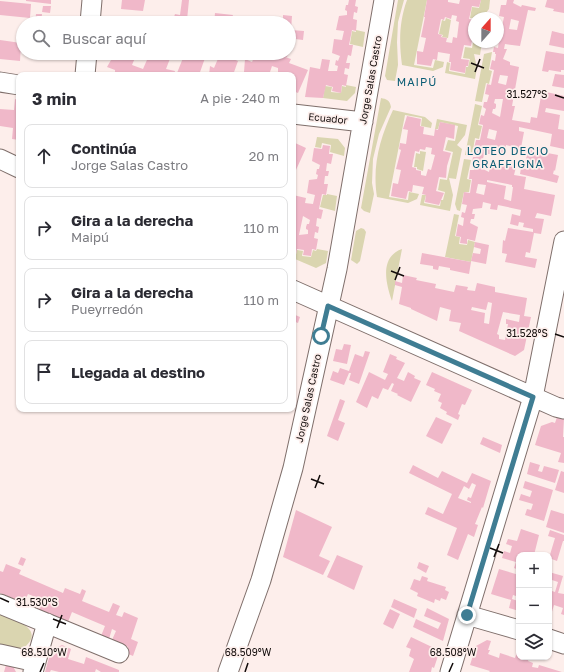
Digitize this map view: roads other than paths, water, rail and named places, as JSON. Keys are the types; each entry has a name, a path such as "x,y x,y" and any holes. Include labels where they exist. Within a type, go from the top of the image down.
{"street":[{"path":"91,16 92,0"},
{"name":"Jorge Salas Castro","path":"228,672 261,580 292,468 337,269 384,0"},
{"path":"84,72 86,60"},
{"path":"0,82 16,84"},
{"name":"Ecuador","path":"296,114 363,122"},
{"path":"0,159 16,167"},
{"path":"450,672 533,397 564,242"},
{"path":"296,291 556,408 564,409"},
{"path":"0,604 119,653"},
{"path":"467,615 516,629"},
{"path":"0,654 34,667 47,623"},
{"path":"552,640 564,644"}],"district":[{"name":"MAIPÚ","path":"417,81"},
{"name":"LOTEO DECIO GRAFFIGNA","path":"508,156"}]}
